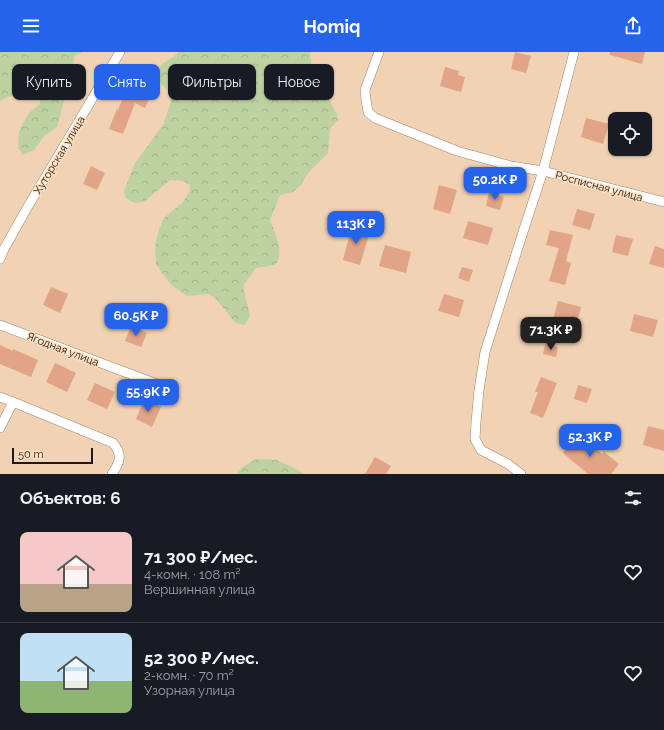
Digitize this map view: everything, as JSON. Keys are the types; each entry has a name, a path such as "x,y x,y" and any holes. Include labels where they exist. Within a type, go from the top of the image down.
{"street":[{"name":"Хуторская улица","path":"0,259 27,208 120,52"},
{"name":"Росписная улица","path":"379,52 365,90 368,112 375,118 457,151 511,166 543,171 664,202"},
{"path":"521,474 508,464 481,450 475,439 479,390 485,352 543,171 574,52"},
{"name":"Ягодная улица","path":"0,325 170,389"},
{"path":"0,397 113,443 118,449 120,455 114,471"},
{"path":"0,428 14,402"}],"green space":[{"path":"0,52 83,52 74,56 73,64 12,64 12,95 0,101"},
{"path":"179,52 310,52 311,64 264,64 264,100 329,100 337,114 338,120 330,129 328,153 308,173 301,185 293,192 280,195 270,220 277,240 279,251 278,261 275,265 256,268 243,286 250,316 244,325 235,322 215,298 209,294 187,296 171,285 156,264 155,246 159,229 164,218 183,202 190,191 190,185 183,181 170,180 145,201 134,203 126,198 124,191 135,163 163,125 170,100 256,100 256,64 168,64 168,91 160,82 160,65"},
{"path":"40,100 64,100 57,127 44,136 34,150 23,155 18,148 19,131 29,113 40,104"},
{"path":"256,459 277,460 305,474 236,474 243,467"}],"building":[{"path":"515,52 531,56 526,73 511,69"},
{"path":"610,52 645,52 642,64 610,55"},
{"path":"445,67 459,71 458,75 465,77 461,92 440,86"},
{"path":"122,100 149,100 145,108 135,103 123,134 109,129 117,109 118,110"},
{"path":"586,118 608,124 603,144 581,137"},
{"path":"91,166 105,173 97,190 83,184"},
{"path":"439,185 457,190 450,214 433,209"},
{"path":"489,193 504,197 500,210 486,206"},
{"path":"577,209 595,214 590,230 572,225"},
{"path":"468,221 493,228 488,245 463,238"},
{"path":"352,226 370,231 360,265 343,260"},
{"path":"550,230 573,235 566,261 571,263 565,285 549,281 559,248 546,245"},
{"path":"616,235 633,239 628,256 612,252"},
{"path":"385,245 411,252 406,273 379,266"},
{"path":"655,246 664,249 664,268 649,264"},
{"path":"462,267 473,270 469,282 458,278"},
{"path":"51,287 68,294 60,313 43,305"},
{"path":"444,294 464,300 459,317 438,311"},
{"path":"558,301 581,307 575,329 552,323"},
{"path":"634,314 658,320 653,337 630,331"},
{"path":"131,326 147,333 141,347 125,341"},
{"path":"0,345 38,360 31,377 0,364"},
{"path":"545,345 558,347 556,357 543,354"},
{"path":"55,363 76,373 67,392 46,382"},
{"path":"541,377 557,383 543,418 530,413 538,392 535,392"},
{"path":"95,383 115,392 107,409 87,400"},
{"path":"578,385 592,389 587,403 574,399"},
{"path":"144,400 161,407 152,427 136,419"},
{"path":"648,426 664,430 664,451 643,445"},
{"path":"578,434 602,454 604,452 619,464 611,474 588,474 563,453"},
{"path":"375,457 391,466 386,474 365,474"}]}
